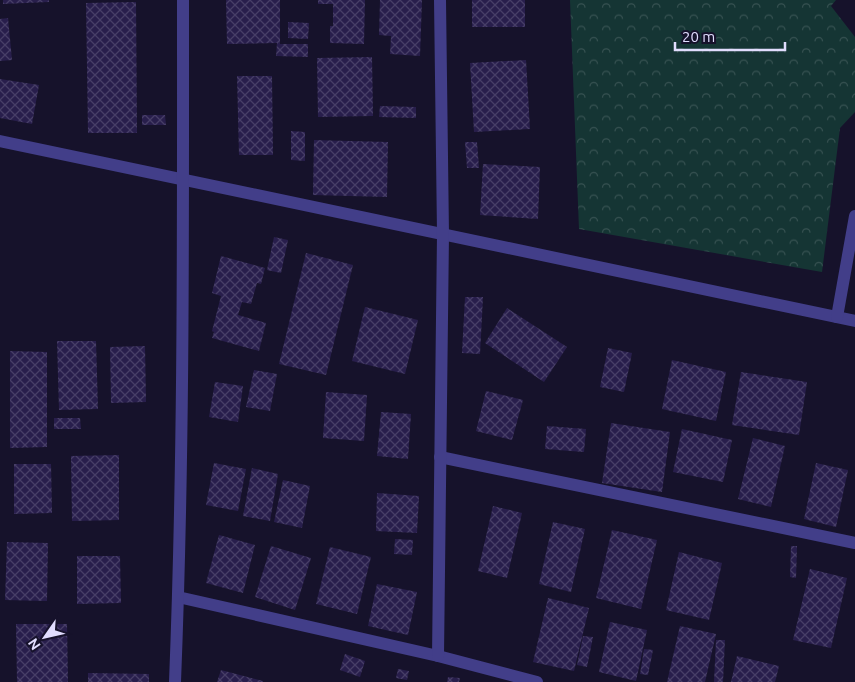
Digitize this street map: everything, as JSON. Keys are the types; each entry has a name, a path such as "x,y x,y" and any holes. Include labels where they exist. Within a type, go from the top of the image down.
{"street":[{"path":"175,682 178,597 183,180 183,0"},
{"path":"438,656 443,234 440,0"},
{"path":"0,142 855,321"},
{"path":"837,317 855,216"},
{"path":"440,457 855,543"},
{"path":"178,597 438,656 537,682"}],"green space":[{"path":"570,0 836,0 831,6 855,37 855,112 840,128 822,272 579,229"}],"building":[{"path":"3,0 49,0 49,2 3,4"},
{"path":"226,0 280,0 280,44 308,44 308,57 276,56 277,43 227,44"},
{"path":"318,0 365,0 364,44 330,43 330,26 333,26 333,4 318,4"},
{"path":"380,0 422,0 420,56 390,54 391,36 379,35"},
{"path":"472,0 525,0 525,27 472,27"},
{"path":"136,2 137,133 88,133 86,3"},
{"path":"8,18 12,60 0,61 0,19"},
{"path":"288,22 309,23 308,39 288,38"},
{"path":"372,57 373,116 318,117 317,58"},
{"path":"526,60 530,129 474,132 470,63"},
{"path":"237,76 272,76 273,155 239,155"},
{"path":"0,79 39,85 32,124 0,118"},
{"path":"380,106 416,107 416,118 379,117"},
{"path":"142,115 165,115 166,125 142,125"},
{"path":"291,131 305,132 305,161 291,160"},
{"path":"314,140 388,142 387,197 313,195"},
{"path":"465,142 477,142 479,168 467,168"},
{"path":"483,164 540,167 538,219 480,215"},
{"path":"274,237 288,240 281,273 267,270"},
{"path":"306,253 353,265 326,375 279,364"},
{"path":"221,256 265,268 261,284 257,283 251,304 242,302 238,315 266,323 259,351 212,338 221,296 212,293"},
{"path":"465,297 483,297 480,354 462,353"},
{"path":"365,307 418,320 405,374 352,361"},
{"path":"507,308 567,347 544,382 485,343"},
{"path":"57,341 96,341 98,409 59,410"},
{"path":"145,346 146,402 111,403 110,347"},
{"path":"608,348 632,353 624,392 600,387"},
{"path":"10,351 47,352 47,447 10,448"},
{"path":"672,360 726,372 716,421 662,409"},
{"path":"254,370 277,374 270,411 246,407"},
{"path":"741,372 807,382 799,435 732,425"},
{"path":"215,382 243,386 238,422 209,417"},
{"path":"486,391 523,400 512,440 476,431"},
{"path":"326,392 367,395 364,441 323,438"},
{"path":"381,412 411,414 408,459 377,456"},
{"path":"54,418 80,418 81,429 54,429"},
{"path":"611,423 670,432 662,492 602,483"},
{"path":"547,426 586,429 584,452 545,449"},
{"path":"682,429 732,440 723,482 673,472"},
{"path":"753,438 785,446 771,507 738,499"},
{"path":"119,455 119,520 72,521 71,456"},
{"path":"214,463 246,469 238,511 206,505"},
{"path":"816,463 848,470 836,527 804,519"},
{"path":"14,464 51,464 52,513 14,514"},
{"path":"252,468 278,474 270,521 243,516"},
{"path":"283,480 310,486 302,528 274,522"},
{"path":"377,493 419,496 417,533 376,531"},
{"path":"493,506 522,513 507,578 478,571"},
{"path":"553,522 585,529 571,592 539,584"},
{"path":"612,530 657,540 641,609 596,598"},
{"path":"219,535 255,545 243,593 206,583"},
{"path":"395,539 413,540 412,555 394,554"},
{"path":"7,542 48,543 47,601 5,600"},
{"path":"271,546 311,558 295,610 255,597"},
{"path":"791,546 797,546 796,578 790,577"},
{"path":"330,547 371,557 357,614 316,604"},
{"path":"679,552 722,563 709,620 666,610"},
{"path":"77,556 120,556 121,603 77,604"},
{"path":"810,569 847,578 831,648 793,640"},
{"path":"377,584 417,592 408,635 368,626"},
{"path":"548,598 589,608 574,671 533,662"},
{"path":"610,622 647,630 636,681 599,672"},
{"path":"16,624 67,624 68,682 17,682"},
{"path":"680,626 716,634 705,682 667,682"},
{"path":"583,636 593,637 587,667 577,665"},
{"path":"716,640 725,640 723,682 714,682"},
{"path":"644,649 653,650 648,675 640,674"},
{"path":"345,654 365,661 360,677 340,670"},
{"path":"737,656 779,666 775,682 731,682"},
{"path":"398,669 409,671 407,680 396,678"},
{"path":"221,670 263,681 263,682 217,682"},
{"path":"88,673 149,674 149,682 88,682"},
{"path":"448,677 460,678 459,682 447,682"}]}
